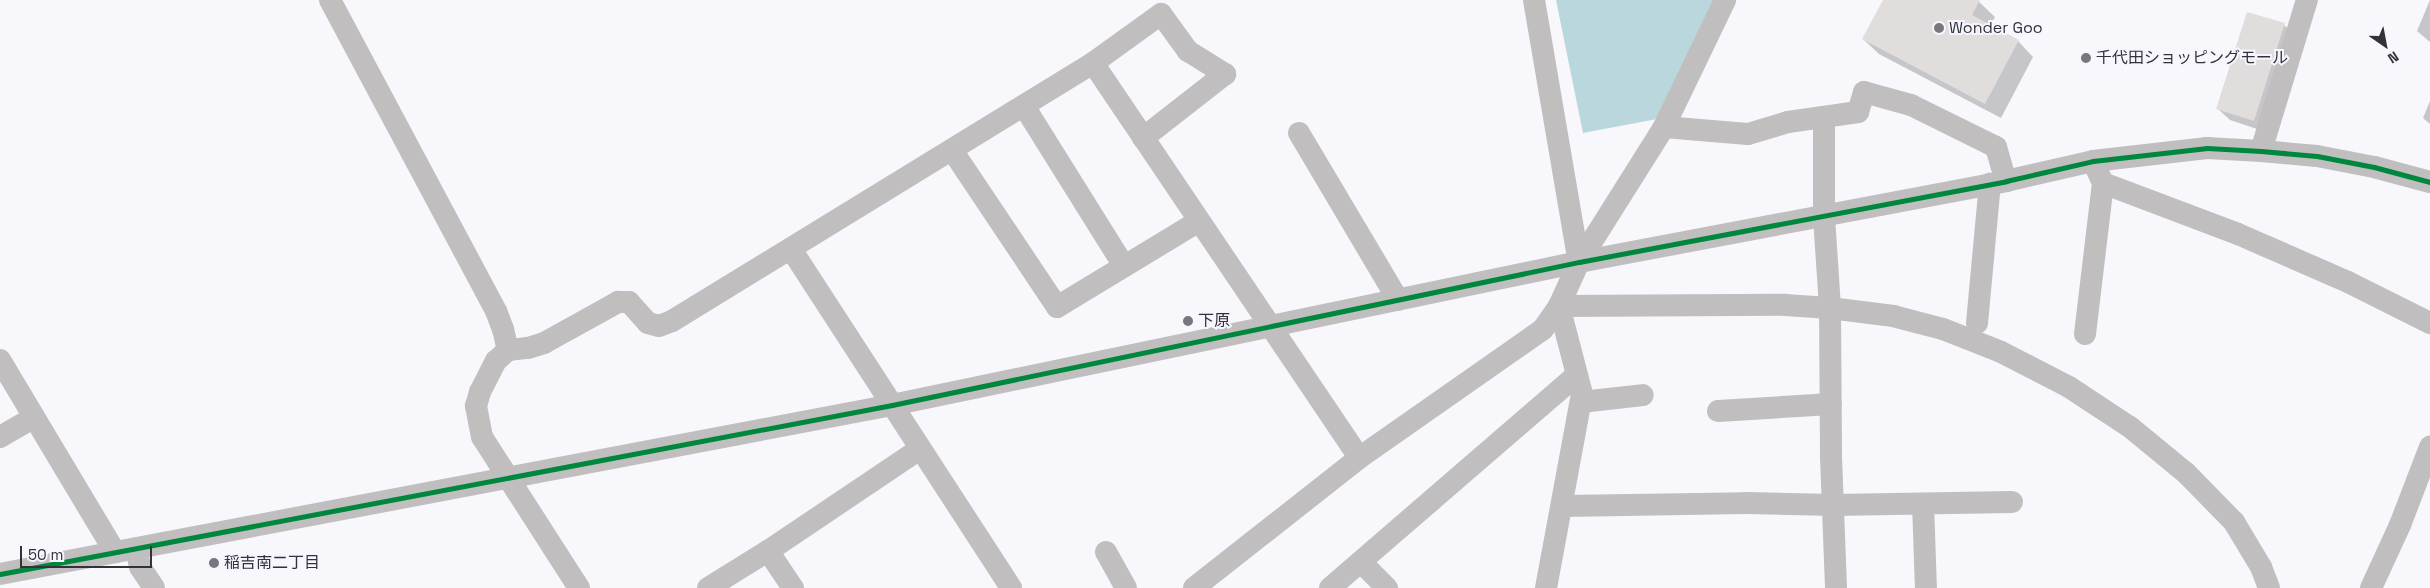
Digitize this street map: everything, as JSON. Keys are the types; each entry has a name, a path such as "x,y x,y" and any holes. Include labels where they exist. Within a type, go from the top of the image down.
{"street":[{"path":"330,0 496,311 508,350"},
{"path":"1534,0 1579,262"},
{"path":"1194,588 1359,458 1543,329 1559,306 1579,262 1664,127 1725,0"},
{"path":"2260,151 2307,0"},
{"path":"579,588 482,437 476,406 480,392 496,361 508,350 528,348 544,343 618,302 629,302 648,323 659,326 666,323 1093,63 1161,14 1188,51 1225,74 1143,138"},
{"path":"1093,63 1359,458"},
{"path":"1664,127 1748,134 1788,122 1858,112 1864,92 1911,105 1996,147 1998,183 1977,323"},
{"path":"1024,106 1124,266"},
{"path":"1824,117 1824,217 1830,308 1836,588"},
{"path":"1299,133 1398,300"},
{"path":"0,574 892,405 1579,262 1998,183 2093,161 2207,148 2260,151 2317,156 2374,167 2430,182"},
{"path":"952,150 1057,307 1199,221"},
{"path":"2086,334 2103,183 2093,161"},
{"path":"2103,183 2248,238 2348,282 2430,323"},
{"path":"791,248 1011,588"},
{"path":"1559,306 1785,305 1830,308 1893,316 1943,329 2001,352 2069,387 2130,427 2186,473 2234,522 2261,567 2269,588"},
{"path":"1546,588 1563,506 1582,394 1559,306"},
{"path":"0,360 33,418 125,551 140,567 154,588"},
{"path":"1330,588 1576,376"},
{"path":"1581,402 1643,395"},
{"path":"1718,411 1831,404"},
{"path":"0,436 33,418"},
{"path":"2371,588 2400,526 2430,447"},
{"path":"708,588 768,551 920,449"},
{"path":"1563,506 2012,502"},
{"path":"1923,504 1926,588"},
{"path":"768,551 793,588"},
{"path":"1106,552 1126,588"},
{"path":"1361,562 1387,588"}],"water":[{"path":"1556,0 1716,0 1657,119 1583,133"}],"building":[{"path":"1883,0 1980,0 1972,15 2019,40 1985,104 1862,39"},
{"path":"2247,12 2285,23 2254,121 2216,109"}],"cycle path":[{"path":"0,574 892,405 1579,262 2006,181 2093,161 2207,148 2261,151 2317,156 2374,167 2430,182"}],"place":[{"name":"Wonder Goo","path":"1939,28"},
{"name":"千代田ショッピングモール","path":"2086,58"},
{"name":"下原","path":"1188,321"},
{"name":"稲吉南二丁目","path":"214,563"}]}
